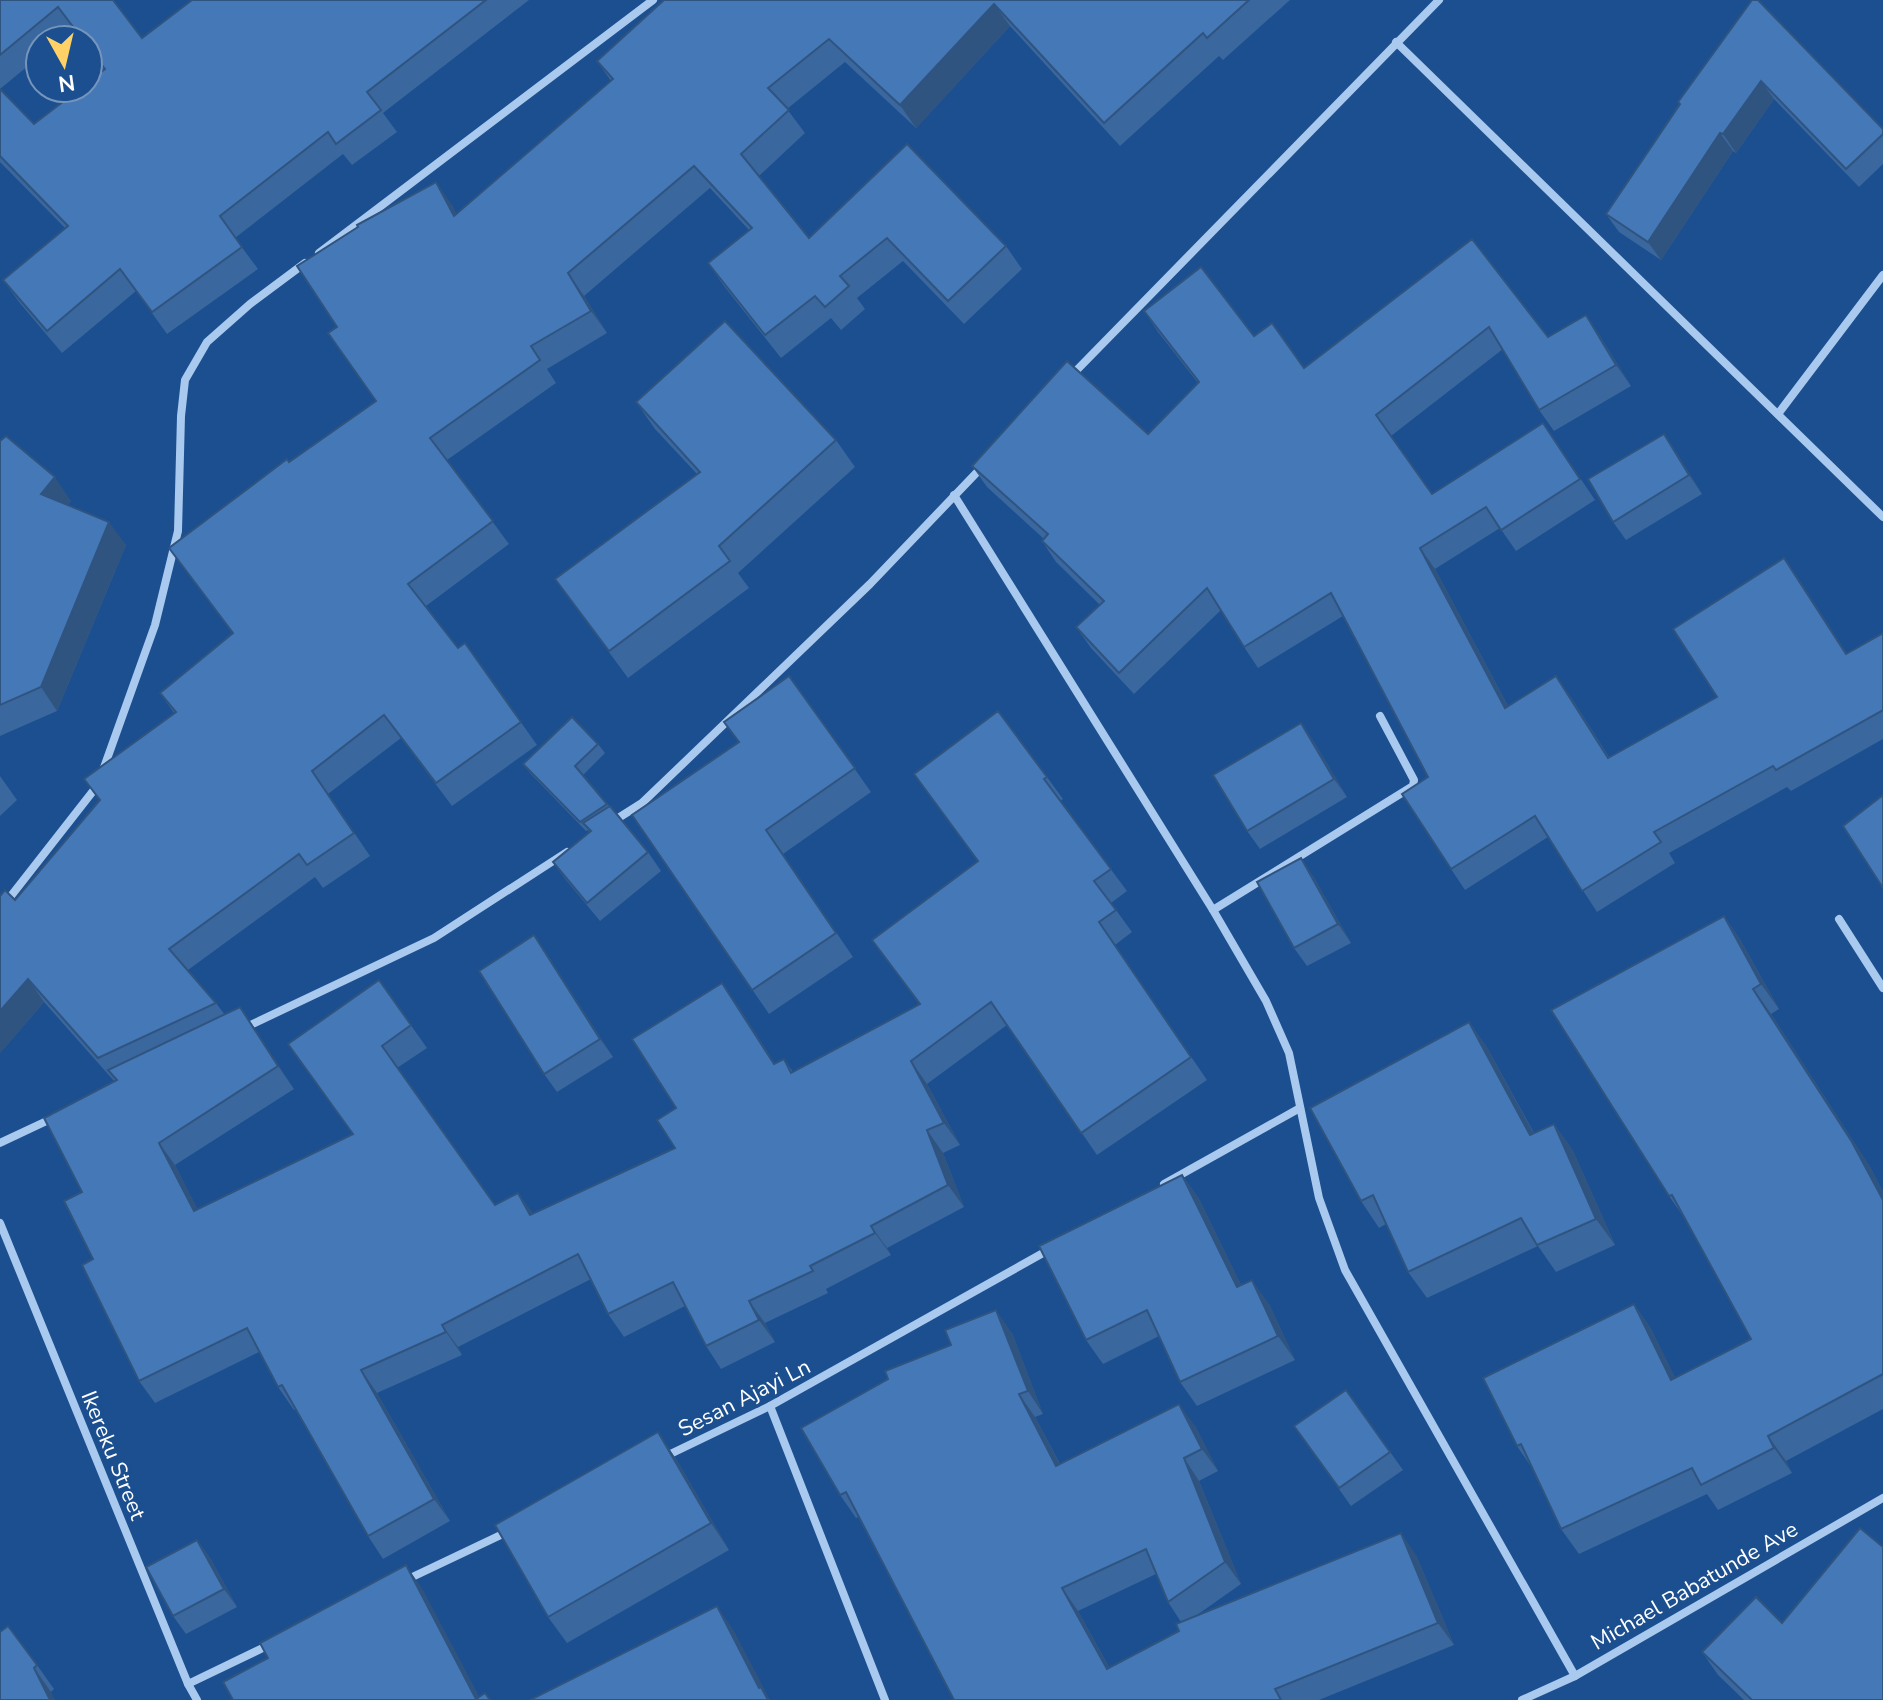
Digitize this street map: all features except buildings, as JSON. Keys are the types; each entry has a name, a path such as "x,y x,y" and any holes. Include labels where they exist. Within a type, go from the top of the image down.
{"street":[{"path":"0,910 95,790 158,612 178,531 185,380 207,342 250,304 653,0"},
{"path":"1065,382 1439,0"},
{"path":"1396,42 1883,517"},
{"path":"1778,414 1883,275"},
{"path":"603,828 642,803 870,584 987,461"},
{"path":"954,495 1213,910 1266,1001 1289,1053 1319,1198 1345,1270 1575,1676"},
{"path":"1213,910 1413,786 1414,780 1380,716"},
{"path":"231,1034 434,938 577,845"},
{"path":"1839,919 1883,988"},
{"path":"1160,1187 1300,1108"},
{"path":"0,1143 58,1116"},
{"name":"Ikereku Street","path":"0,1223 197,1700"},
{"name":"Sesan Ajayi Ln","path":"657,1461 770,1406 1063,1242"},
{"path":"770,1406 885,1700"},
{"name":"Michael Babatunde Ave","path":"1522,1700 1575,1676 1883,1498"},
{"path":"401,1582 515,1528"},
{"path":"188,1684 287,1637"}]}
